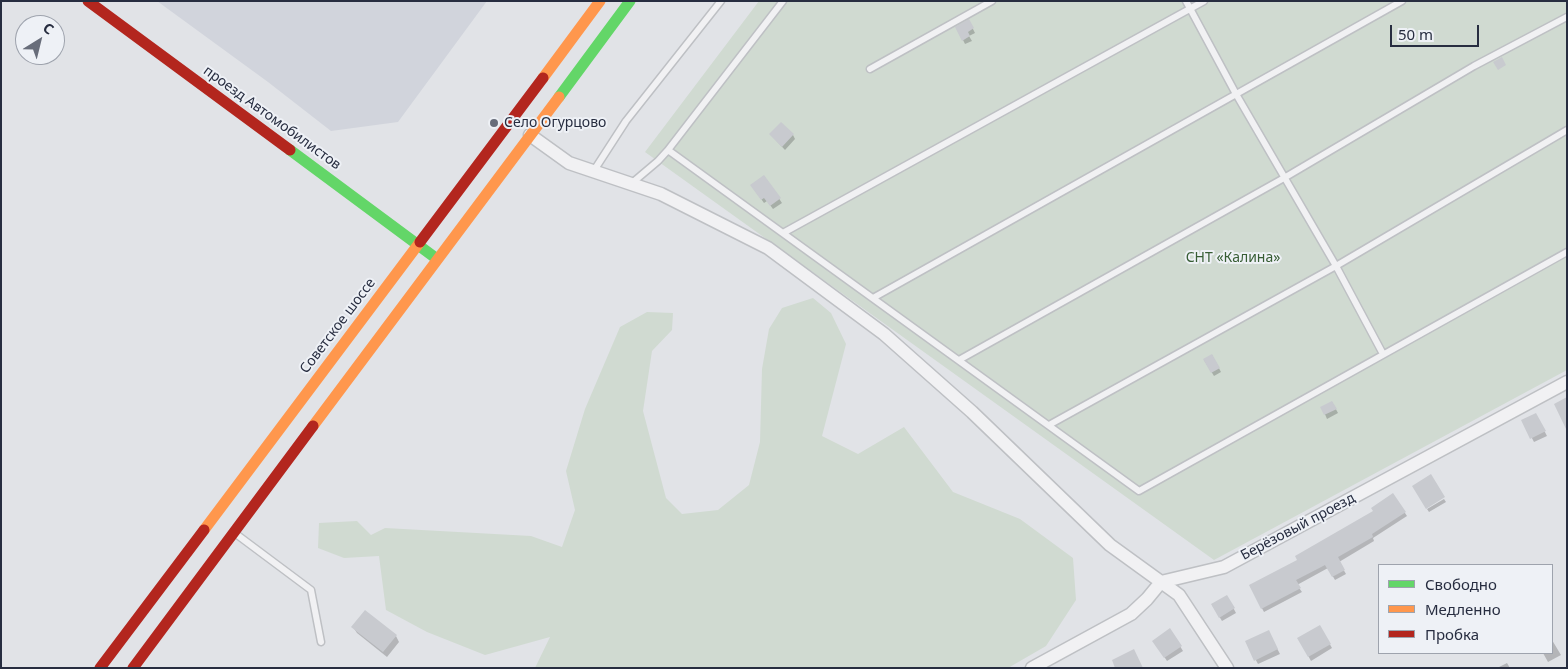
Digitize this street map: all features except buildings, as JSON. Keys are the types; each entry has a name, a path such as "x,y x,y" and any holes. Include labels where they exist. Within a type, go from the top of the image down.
{"main road":[{"name":"проезд Автомобилистов","path":"88,1 437,258"},
{"name":"Советское шоссе","path":"100,668 600,1"},
{"path":"132,668 630,1"}],"street":[{"path":"530,136 569,163 661,194 768,248 884,334 972,412 1110,545 1179,595 1227,668"},
{"name":"Берёзовый проезд","path":"1161,582 1224,567 1567,382"},
{"path":"1032,668 1131,614 1161,582"}],"lane":[{"path":"593,172 626,121 721,1"},
{"path":"631,184 668,150 783,1"},
{"path":"870,69 992,1"},
{"path":"1186,1 1236,94 1336,266 1383,354"},
{"path":"783,233 1204,1"},
{"path":"873,298 1402,1"},
{"path":"959,360 1284,178 1474,66 1567,17"},
{"path":"1049,426 1336,266 1567,130"},
{"path":"668,150 1139,491 1567,252"},
{"path":"234,532 311,590 321,642"}],"shaded area":[{"path":"157,1 487,1 398,122 331,131 268,82"}],"green space":[{"name":"СНТ «Калина»","path":"759,1 1567,1 1567,370 1214,560 645,152"},
{"path":"813,298 831,313 846,344 822,436 858,454 904,427 953,492 1020,519 1073,558 1076,600 1046,646 1008,668 535,668 550,637 485,655 427,632 386,610 379,556 344,558 318,548 319,523 357,521 371,535 385,528 531,536 562,547 575,510 566,471 585,409 620,327 647,312 673,313 672,330 652,351 643,411 666,498 682,514 718,510 749,485 760,442 762,369 769,329 782,308"}],"traffic: fast":[{"path":"559,97 630,1"},
{"path":"290,150 437,259"}],"traffic: slow":[{"path":"543,78 600,1"},
{"path":"313,426 559,97"},
{"path":"204,530 420,242"}],"traffic: jam":[{"path":"88,1 290,150"},
{"path":"420,242 543,78"},
{"path":"133,668 313,426"},
{"path":"100,668 204,530"}],"place":[{"name":"Село Огурцово","path":"494,123"}]}
